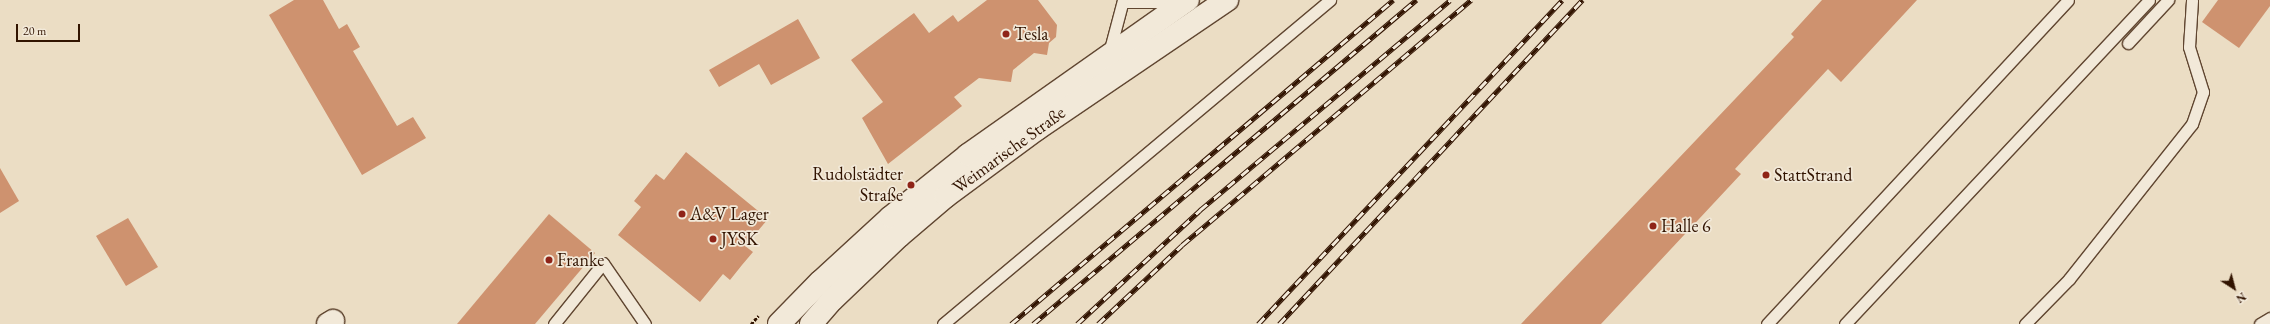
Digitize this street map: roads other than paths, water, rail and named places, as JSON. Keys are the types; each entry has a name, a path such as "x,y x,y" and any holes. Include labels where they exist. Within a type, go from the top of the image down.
{"main road":[{"name":"Weimarische Straße","path":"811,324 843,289 946,196 1037,129 1227,0"},
{"name":"Weimarische Straße","path":"779,324 820,282 918,194 1026,112 1187,1"}],"lane":[{"path":"943,324 1330,0"},
{"path":"1767,324 2068,0"},
{"path":"1845,324 2149,0"},
{"path":"2128,43 2168,0"},
{"path":"2025,324 2069,279 2192,124 2203,92 2190,47 2192,0"},
{"path":"1108,56 1123,1 1187,1"},
{"path":"554,324 603,263 645,324"},
{"path":"2260,324 2270,318"}],"railway":[{"path":"1011,324 1393,0"},
{"path":"1033,324 1416,0"},
{"path":"1077,324 1200,210 1450,0"},
{"path":"1098,324 1182,245 1471,0"},
{"path":"1258,324 1562,0"},
{"path":"1279,324 1582,0"}],"place":[{"name":"Tesla","path":"1006,34"},
{"name":"StattStrand","path":"1766,175"},
{"name":"Rudolstädter Straße","path":"911,185"},
{"name":"A&V Lager","path":"682,214"},
{"name":"Halle 6","path":"1653,226"},
{"name":"JYSK","path":"713,239"},
{"name":"Franke","path":"549,260"}]}
